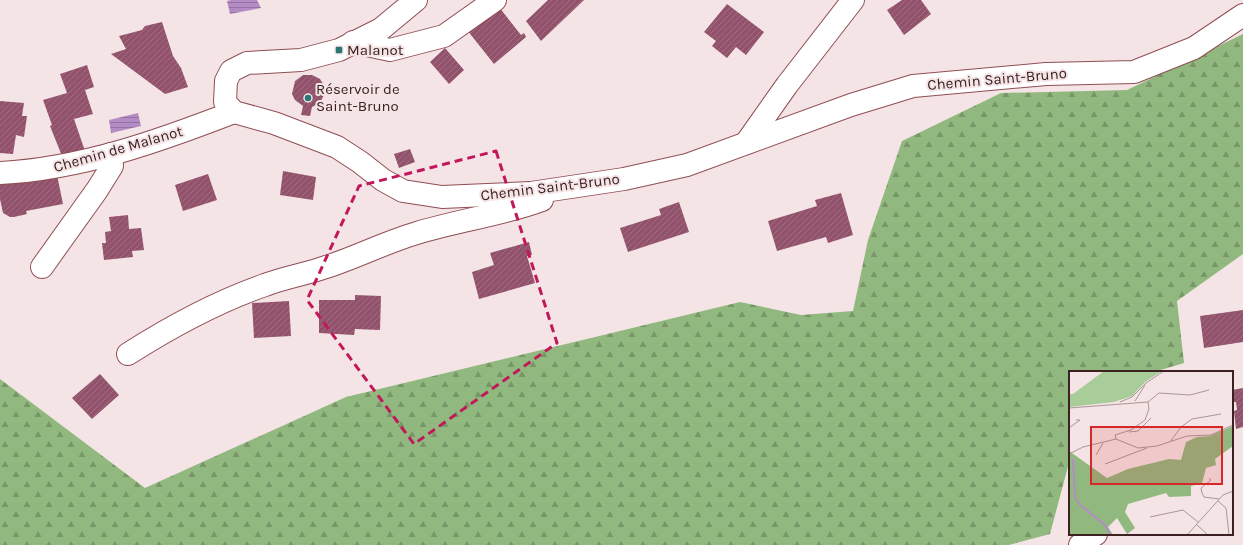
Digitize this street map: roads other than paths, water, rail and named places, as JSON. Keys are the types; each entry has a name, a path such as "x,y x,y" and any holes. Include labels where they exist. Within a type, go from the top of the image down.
{"street":[{"path":"234,112 225,102 224,90 226,80 231,71 247,63 301,60 339,50 381,29 416,0"},
{"path":"353,42 390,50 444,36 495,0"},
{"path":"746,143 787,85 853,0"},
{"name":"Chemin Saint-Bruno","path":"234,112 274,123 337,147 360,162 383,180 403,191 442,197 531,193 624,179 680,166 851,105 913,86 1046,74 1134,72 1194,48 1243,15"},
{"name":"Chemin de Malanot","path":"0,173 28,172 67,166 177,134 234,112"},
{"path":"42,267 98,190 112,166 111,154"},
{"path":"128,354 171,327 211,306 267,284 325,268 415,233 460,221 509,211 542,200 547,190"},
{"path":"1080,545 1095,535"}],"place":[{"name":"Malanot","path":"339,50"},
{"name":"Réservoir de Saint-Bruno","path":"308,98"}]}
